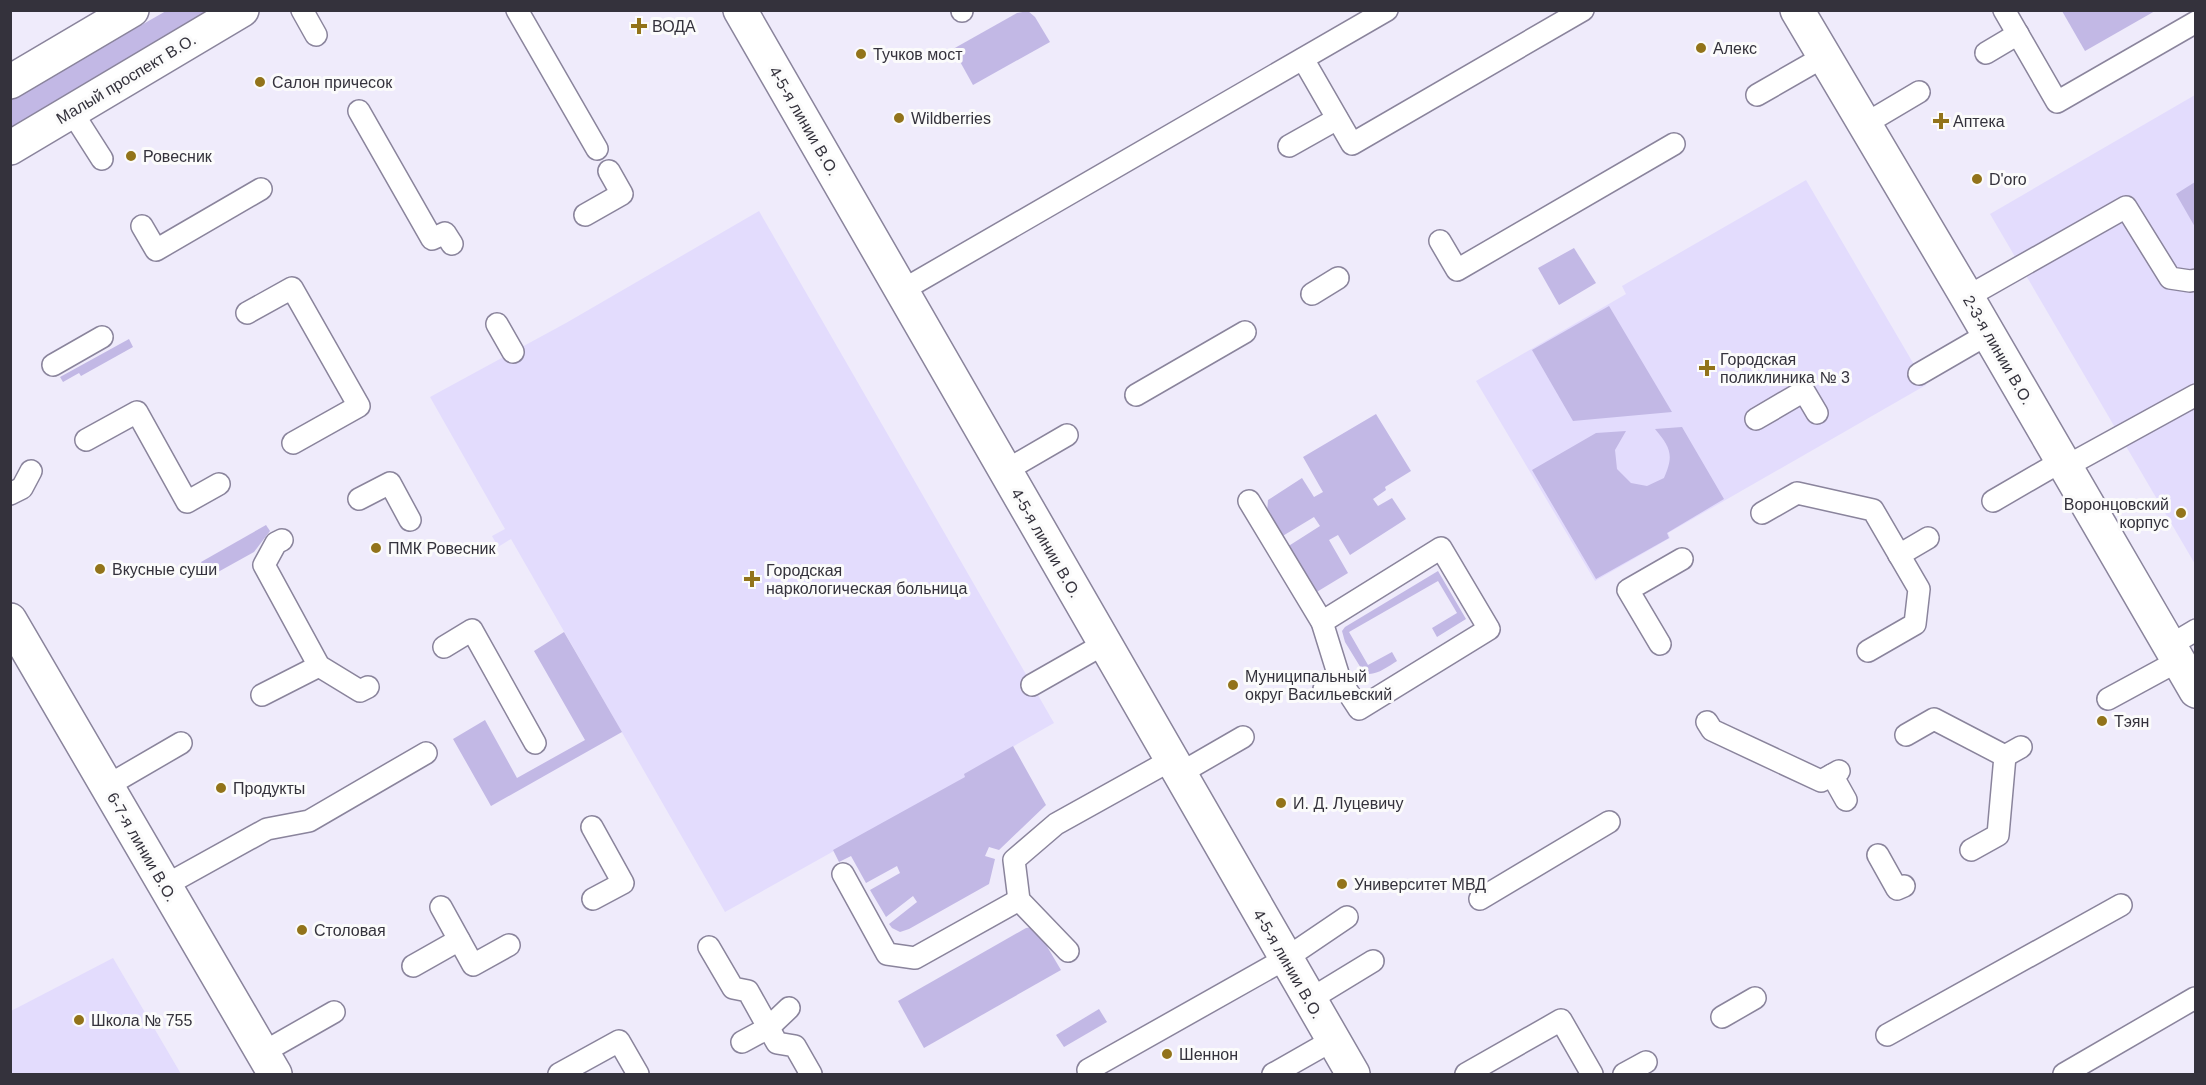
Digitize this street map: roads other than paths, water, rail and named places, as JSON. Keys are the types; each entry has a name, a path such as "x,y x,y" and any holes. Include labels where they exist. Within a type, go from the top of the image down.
{"street":[{"path":"10,82 132,10"},
{"name":"Малый проспект В.О.","path":"10,148 242,10"},
{"name":"4-5-я линии В.О.","path":"740,10 1353,1074"},
{"name":"2-3-я линии В.О.","path":"1797,10 2064,464 2181,646 2196,691"},
{"name":"6-7-я линии В.О.","path":"10,620 268,1064"}],"lane":[{"path":"302,10 316,34"},
{"path":"517,10 597,149"},
{"path":"901,291 1387,10"},
{"path":"1302,59 1352,144 1380,139 1582,10"},
{"path":"2004,10 2057,102 2196,22"},
{"path":"1986,53 2018,34"},
{"path":"1757,95 1825,57"},
{"path":"1865,124 1919,92"},
{"path":"359,111 432,239 445,232 452,244"},
{"path":"72,112 102,159"},
{"path":"1289,146 1337,118"},
{"path":"1440,241 1456,270 1674,144"},
{"path":"585,215 622,194 609,171"},
{"path":"142,226 156,250 261,189"},
{"path":"1967,297 2126,207 2170,278 2196,280"},
{"path":"1312,294 1338,278"},
{"path":"247,313 292,288 359,406 293,443"},
{"path":"497,324 513,352"},
{"path":"1136,395 1245,332"},
{"path":"1919,374 1989,334"},
{"path":"53,365 102,337"},
{"path":"1756,419 1804,391 1816,413"},
{"path":"1993,501 2196,395"},
{"path":"86,440 137,412 187,502 219,484"},
{"path":"1005,471 1067,435"},
{"path":"10,494 22,488 31,471"},
{"path":"359,499 390,483 410,520"},
{"path":"1762,513 1797,493 1873,510 1919,589 1915,624 1868,651"},
{"path":"1249,501 1322,622 1332,685 1359,710 1489,629 1441,548 1322,622"},
{"path":"1899,555 1928,538"},
{"path":"282,540 276,543 264,565 320,666 360,691 368,687"},
{"path":"1660,644 1628,590 1682,559"},
{"path":"444,647 472,630 536,743"},
{"path":"1032,685 1104,644"},
{"path":"2108,699 2181,646"},
{"path":"262,695 320,666"},
{"path":"1906,735 1934,719 2013,751 1998,835 1971,850"},
{"path":"1707,722 1712,730 1821,781 1835,773 1846,800"},
{"path":"1068,951 1019,900 1014,861 1056,824 1243,737"},
{"path":"107,786 182,743"},
{"path":"164,886 267,829 309,821 426,753"},
{"path":"1480,899 1609,822"},
{"path":"592,827 622,883 593,899"},
{"path":"1878,855 1897,889 1904,886"},
{"path":"843,874 880,959 915,958 1019,900"},
{"path":"1887,1035 2121,905"},
{"path":"441,907 473,965 509,945"},
{"path":"1088,1070 1285,959 1347,917"},
{"path":"413,966 459,940"},
{"path":"709,947 733,988 748,992 777,1043 795,1046 811,1074"},
{"path":"1309,1000 1373,961"},
{"path":"1722,1017 1755,998"},
{"path":"2064,1074 2195,998"},
{"path":"742,1042 768,1028 789,1008"},
{"path":"268,1064 334,1011"},
{"path":"1467,1074 1561,1020 1592,1074"},
{"path":"1273,1074 1333,1040"},
{"path":"559,1074 619,1041 638,1074"},
{"path":"1624,1074 1646,1062"}],"place":[{"name":"ВОДА","path":"639,26"},
{"name":"Алекс","path":"1701,48"},
{"name":"Тучков мост","path":"861,54"},
{"name":"Салон причесок","path":"260,82"},
{"name":"Wildberries","path":"899,118"},
{"name":"Аптека","path":"1941,121"},
{"name":"Ровесник","path":"131,156"},
{"name":"D'oro","path":"1977,179"},
{"name":"Городская поликлиника № 3","path":"1707,368"},
{"name":"Воронцовский корпус","path":"2181,513"},
{"name":"ПМК Ровесник","path":"376,548"},
{"name":"Вкусные суши","path":"100,569"},
{"name":"Городская наркологическая больница","path":"752,579"},
{"name":"Муниципальный округ Васильевский","path":"1233,685"},
{"name":"Тэян","path":"2102,721"},
{"name":"Продукты","path":"221,788"},
{"name":"И. Д. Луцевичу","path":"1281,803"},
{"name":"Университет МВД","path":"1342,884"},
{"name":"Столовая","path":"302,930"},
{"name":"Школа № 755","path":"79,1020"},
{"name":"Шеннон","path":"1167,1054"}]}
